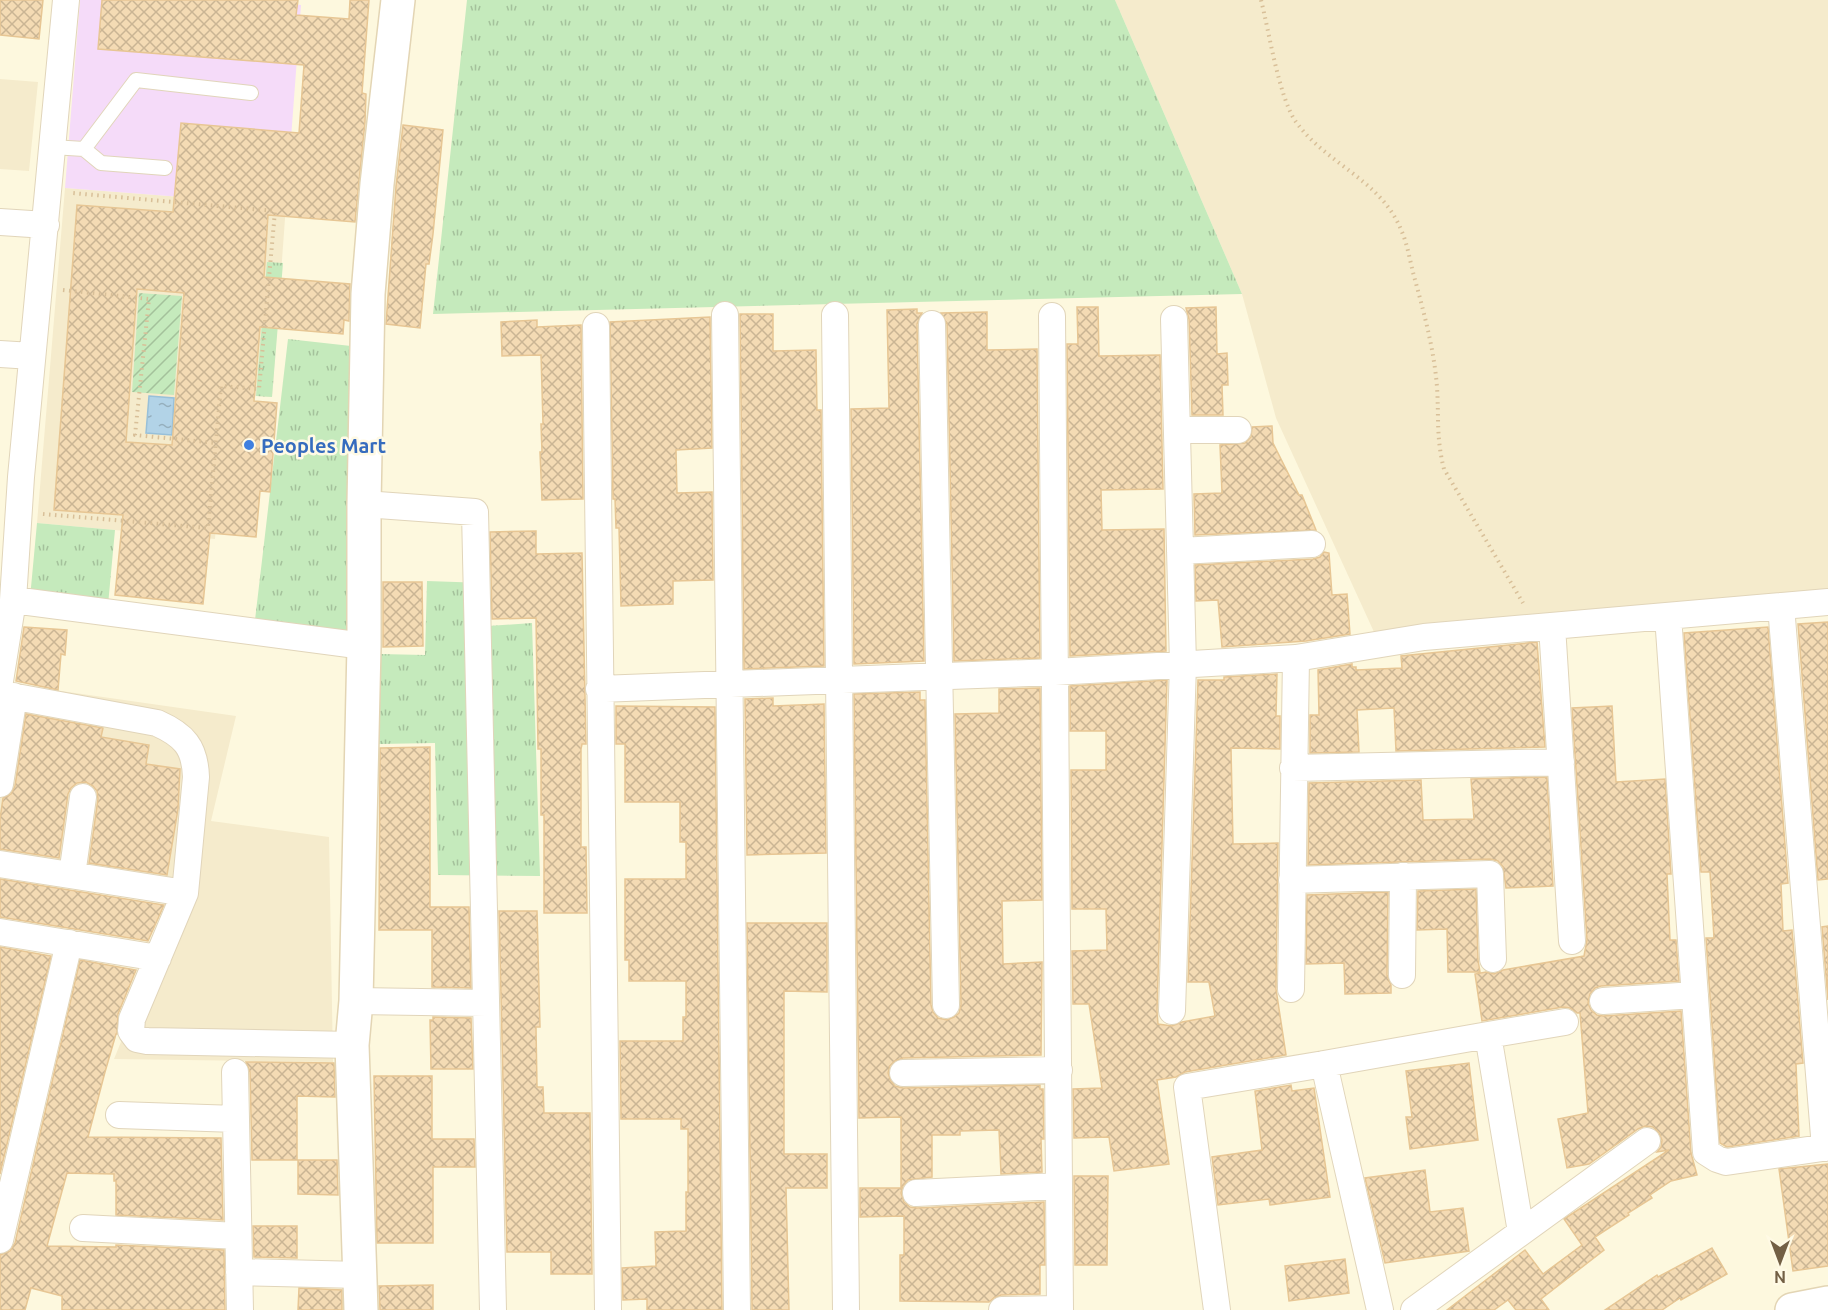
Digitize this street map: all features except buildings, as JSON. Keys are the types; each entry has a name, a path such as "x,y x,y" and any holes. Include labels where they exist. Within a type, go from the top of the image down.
{"street":[{"path":"0,784 13,600 10,476 32,356 66,0"},
{"path":"361,1310 352,1045 356,1001 364,646 368,294 377,184 398,0"},
{"path":"0,222 46,225"},
{"path":"725,315 737,1310"},
{"path":"835,315 846,1310"},
{"path":"1002,1310 1060,1309 1052,316"},
{"path":"1172,1011 1183,664 1174,319"},
{"path":"932,324 946,1005"},
{"path":"596,326 608,1310"},
{"path":"0,354 32,356"},
{"path":"1177,430 1238,430"},
{"path":"364,504 476,512 493,1310"},
{"path":"1180,551 1312,544"},
{"path":"13,600 364,646"},
{"path":"599,689 1055,672 1296,658 1424,638 1828,602"},
{"path":"1668,616 1706,1152 1726,1162 1826,1147 1781,606"},
{"path":"1544,627 1561,762 1572,940"},
{"path":"1291,989 1296,658"},
{"path":"5,690 157,723 176,731 188,745 195,760 196,777 184,893 132,1019 131,1031 136,1039 171,1042 352,1045"},
{"path":"1293,768 1561,762"},
{"path":"72,875 83,797"},
{"path":"0,864 184,893"},
{"path":"1292,880 1490,874 1493,959"},
{"path":"1402,876 1402,975"},
{"path":"0,932 158,958"},
{"path":"0,1240 69,943"},
{"path":"1603,1001 1695,996"},
{"path":"356,1001 486,1003"},
{"path":"1217,1310 1186,1087 1565,1022"},
{"path":"1488,1035 1521,1232"},
{"path":"1324,1064 1380,1310"},
{"path":"903,1073 1059,1070"},
{"path":"235,1072 240,1310"},
{"path":"119,1115 237,1119"},
{"path":"1414,1310 1647,1141"},
{"path":"916,1193 1059,1186"},
{"path":"83,1228 238,1236"},
{"path":"239,1272 360,1275"}],"lane":[{"path":"84,149 136,80 251,93"},
{"path":"52,147 84,149 101,163 165,168"}],"path":[{"path":"1261,0 1287,105 1297,123 1325,152 1360,177 1387,204 1402,232 1431,337 1437,388 1438,445 1444,469 1544,627"},
{"path":"43,514 208,528 221,386 259,389 275,211 72,193"},
{"path":"63,290 149,298 135,435 216,443"}],"shaded area":[{"path":"80,0 237,0 301,5 286,205 65,188"},
{"path":"1115,0 1828,0 1828,595 1374,632 1276,418 1242,294"},
{"path":"0,79 38,82 29,171 0,169"},
{"path":"65,188 286,205 272,397 226,394 215,539 37,523"},
{"path":"12,684 236,716 211,821 329,837 333,1062 114,1059 179,900 0,876 0,767"}],"green space":[{"path":"467,0 1115,0 1242,294 433,314"},
{"path":"267,262 283,263 272,397 256,396"},
{"path":"139,293 182,296 174,395 132,392"},
{"path":"288,339 351,346 354,635 255,620"},
{"path":"37,523 115,530 108,605 30,598"},
{"path":"427,581 485,583 488,626 532,623 540,876 438,875 435,743 379,744 379,654 425,655"}],"water":[{"path":"149,396 174,398 172,435 146,433"}],"place":[{"name":"Peoples Mart","path":"249,445"}]}
